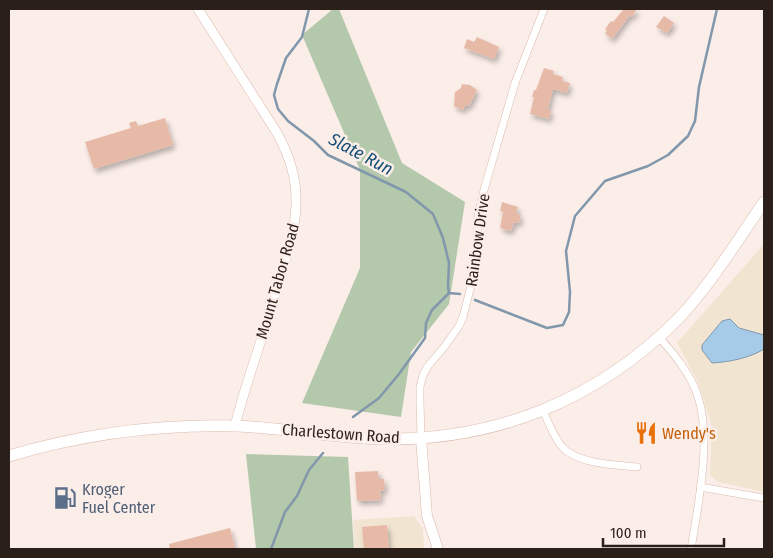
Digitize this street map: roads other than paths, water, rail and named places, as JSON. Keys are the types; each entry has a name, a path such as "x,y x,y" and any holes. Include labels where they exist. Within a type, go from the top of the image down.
{"main road":[{"name":"Charlestown Road","path":"9,453 149,429 184,426 235,426 361,438 421,438 446,436 490,428 543,411 595,385 617,371 658,336 690,305 764,202"},
{"path":"421,438 427,516 438,549"}],"street":[{"name":"Mount Tabor Road","path":"198,9 277,132 291,163 295,188 296,214 293,231 271,309 242,397 235,426"},
{"name":"Rainbow Drive","path":"421,438 420,387 428,366 445,346 463,317 474,274 477,253 478,216 484,190 515,83 544,9"},
{"path":"658,336 690,377 698,395 702,411 704,427 700,487 691,549"},
{"path":"543,411 556,438 568,452 586,460 604,464 637,467"},
{"path":"700,487 764,498"}],"water":[{"path":"730,319 739,328 764,335 764,349 739,359 712,363 702,350 702,345 722,321"}],"waterway":[{"name":"Slate Run","path":"309,9 302,37 286,58 277,84 274,95 278,109 288,121 314,141 328,155 406,192 433,214 443,238 449,263 449,293"},
{"path":"475,300 547,328 563,325 569,312 570,292 566,251 575,216 605,181 648,166 668,155 688,136 695,121 699,87 717,9"},
{"path":"353,417 379,398 399,374 425,338 426,323 432,310 449,293 460,294"},
{"path":"271,549 285,512 297,496 309,470 323,453"}],"place":[{"name":"Wendy's","path":"646,433"},
{"name":"Kroger Fuel Center","path":"65,498"}]}
